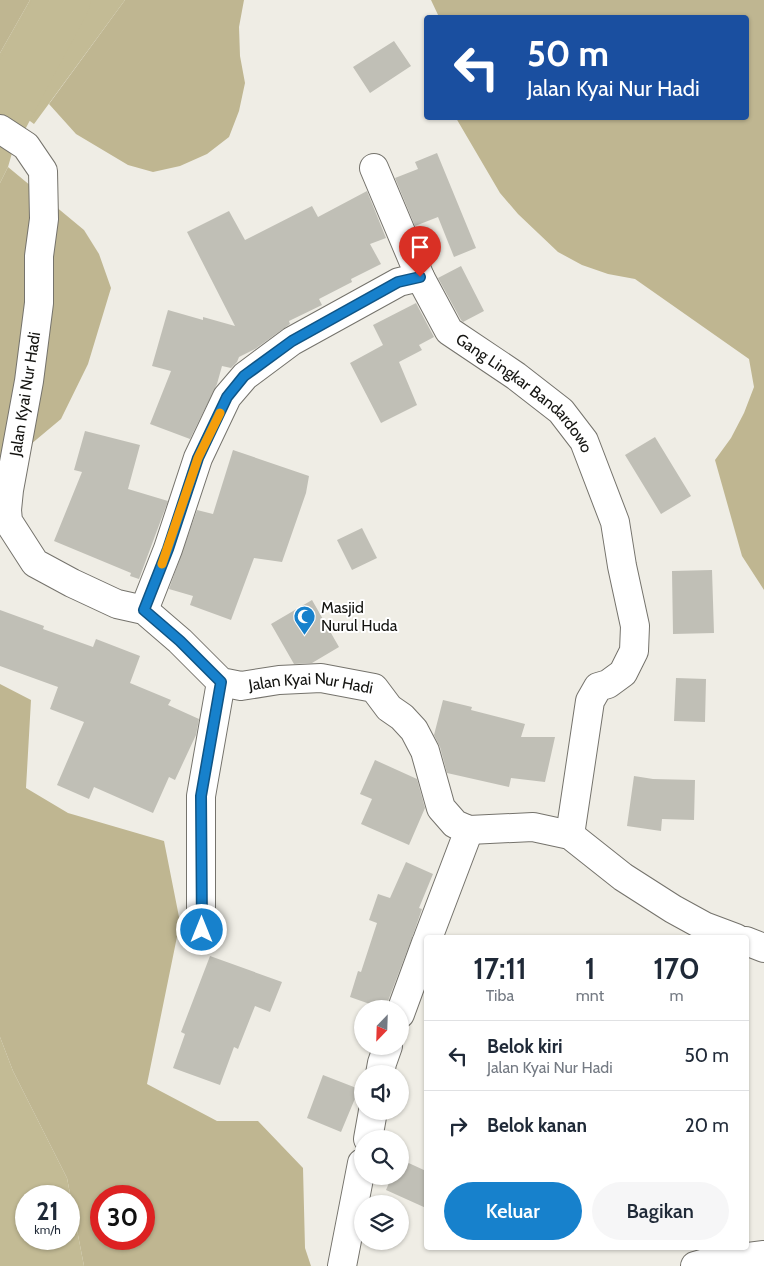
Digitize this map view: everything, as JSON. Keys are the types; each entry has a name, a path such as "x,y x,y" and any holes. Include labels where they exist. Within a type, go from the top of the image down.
{"street":[{"name":"Jalan Kyai Nur Hadi","path":"0,129 26,146 43,171 44,219 39,256 38,313 29,381 9,490 8,520 34,563 117,604 144,610 180,641 221,682 241,686 279,680 321,678 374,688 390,708 414,730 424,751 441,808 455,824 469,830"},
{"name":"Gang Lingkar Bandardowo","path":"374,168 420,277 449,330 516,376 562,411 584,442 615,522 622,566 636,626 634,651 623,673 608,684 598,687 590,701 570,835"},
{"path":"144,610 168,549 198,458 227,397 244,376 292,341 398,282 420,277"},
{"path":"202,930 201,796 221,682"},
{"path":"429,935 469,830 533,827 570,835 623,877 673,909 704,926 728,935"},
{"path":"749,942 764,948"},
{"path":"405,1000 424,948"},
{"path":"342,1266 358,1185"},
{"path":"695,1266 709,1262 764,1255"}],"shaded area":[{"path":"0,0 30,0 0,53"},
{"path":"30,0 125,0 34,124 0,99 0,53"},
{"path":"125,0 244,0 239,27 240,56 245,83 239,111 229,137 207,154 180,166 153,172 128,165 76,134 49,104"},
{"path":"431,0 764,0 764,590 742,556 715,460 731,438 744,413 754,387 749,359 635,279 608,274 582,265 558,252 518,214 500,193 457,120 749,120 749,15 438,15"},
{"path":"0,137 14,146 8,167 0,183"},
{"path":"8,167 84,230 99,254 111,288 88,364 61,419 0,470 0,183"},
{"path":"0,684 31,700 26,788 68,813 164,841 180,922 147,1084 217,1121 258,1121 303,1168 305,1248 311,1266 84,1266 80,1245 80,1185 68,1185 67,1178 13,1071 0,1037"},
{"path":"0,1037 13,1071 67,1178 68,1185 15,1185 15,1250 80,1250 80,1245 84,1266 0,1266"}],"building":[{"path":"394,41 411,66 370,93 353,67"},
{"path":"437,153 476,248 454,257 438,217 415,226 395,178 418,169 415,162"},
{"path":"367,191 386,238 370,244 381,264 351,279 352,282 319,299 322,305 289,321 290,324 255,349 239,357 231,368 222,366 217,384 190,439 150,424 171,371 152,366 168,310 203,320 203,317 235,326 187,232 229,211 245,240 312,206 318,217"},
{"path":"461,266 484,311 463,322 438,278"},
{"path":"416,303 434,337 419,345 422,350 399,362 417,405 381,423 350,363 383,345 373,325"},
{"path":"85,431 140,445 128,489 168,501 139,579 130,576 131,573 54,541 82,472 74,470"},
{"path":"655,437 691,496 661,514 625,455"},
{"path":"233,450 309,476 306,493 282,562 254,558 231,620 190,605 193,596 169,589 197,510 213,514"},
{"path":"362,528 377,558 352,570 337,540"},
{"path":"712,570 714,633 673,634 672,571"},
{"name":"Masjid Nurul Huda","path":"312,600 339,647 312,663 294,664 271,624"},
{"path":"0,610 44,626 43,629 93,647 96,639 140,656 130,683 171,700 168,705 199,719 196,735 175,780 169,777 153,813 94,787 89,799 57,785 84,722 50,709 58,687 0,666"},
{"path":"676,678 706,679 705,722 674,721"},
{"path":"443,700 472,707 471,710 525,724 521,737 555,737 545,782 511,778 509,787 447,773 440,747 434,735"},
{"path":"375,760 417,779 425,808 409,845 361,824 372,799 360,794"},
{"path":"634,776 653,779 695,780 694,820 662,819 661,831 627,826"},
{"path":"406,862 433,874 419,908 422,909 388,1000 358,1000 350,997 358,971 361,972 377,923 369,920 378,894 390,898"},
{"path":"210,956 282,982 270,1012 255,1006 238,1049 234,1047 220,1085 173,1068 185,1034 181,1032"},
{"path":"323,1075 354,1087 354,1101 341,1132 307,1118"},
{"path":"409,1163 424,1170 424,1207 409,1200 409,1195 397,1195 386,1190 388,1185 409,1185"}],"waterway":[{"path":"0,118 63,0"}],"slow traffic":[{"path":"162,564 198,458 220,413"}],"place":[{"name":"Masjid Nurul Huda","path":"305,635"}],"route":[{"path":"202,930 201,796 221,682 180,641 144,610 168,549 198,458 227,397 244,376 292,341 398,282 420,277"}]}
